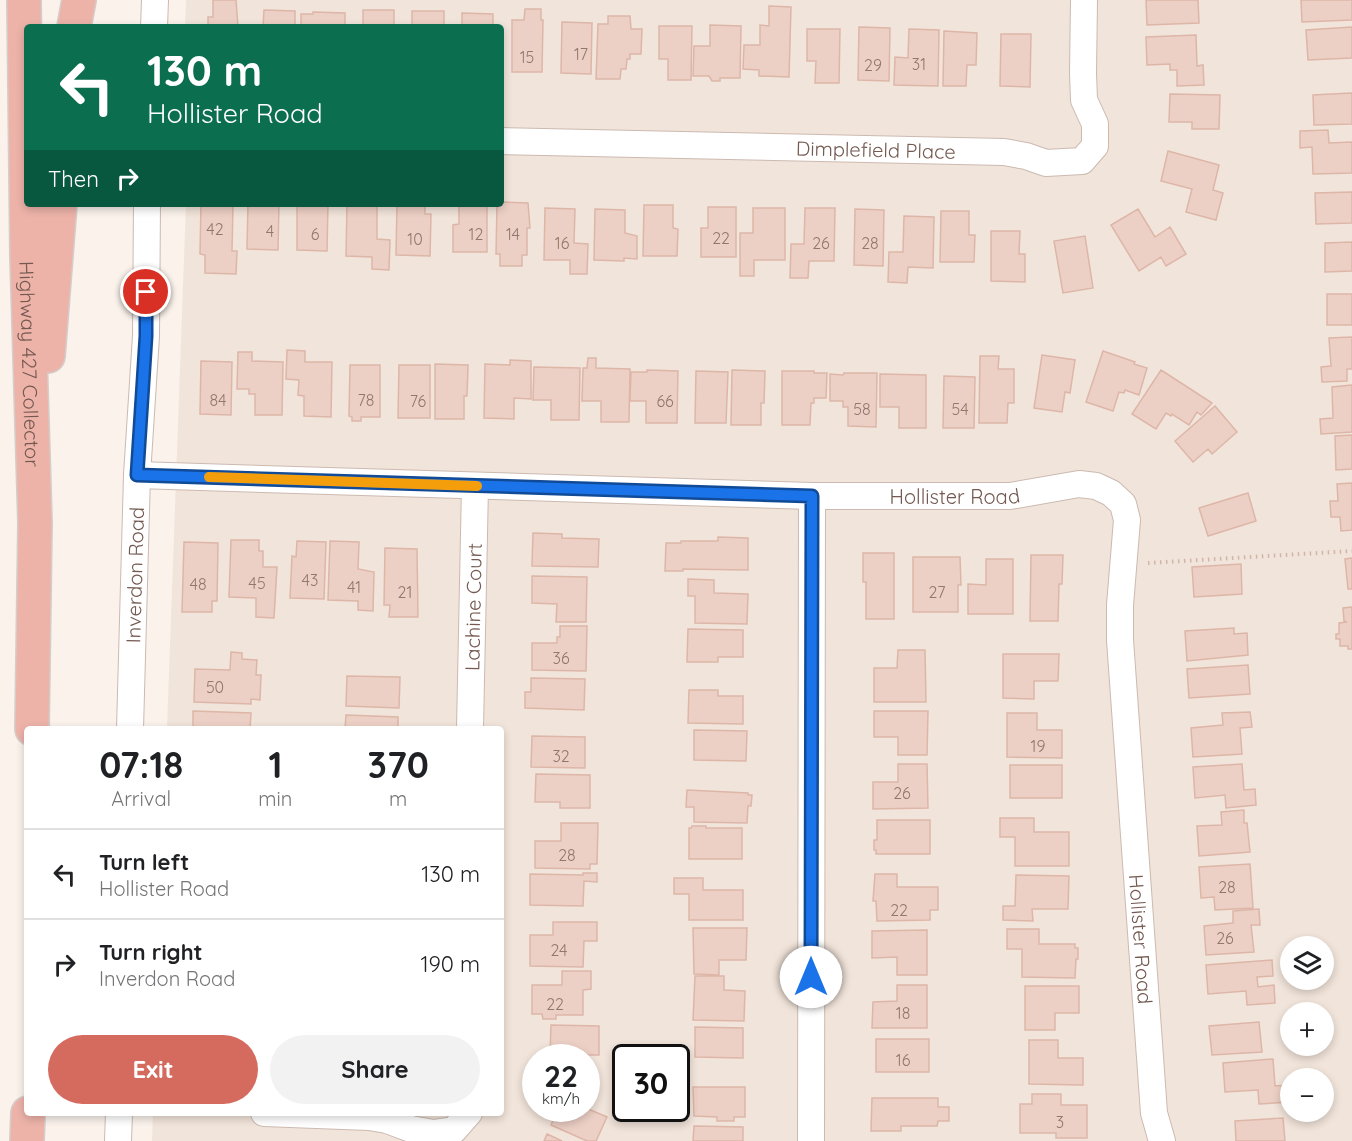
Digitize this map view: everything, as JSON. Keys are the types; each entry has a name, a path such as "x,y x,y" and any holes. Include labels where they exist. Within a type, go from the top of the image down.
{"highway":[{"name":"Highway 427 Collector","path":"24,0 24,24"},
{"path":"75,24 79,0"},
{"name":"Highway 427 Collector","path":"26,207 35,523 32,726"},
{"path":"35,523 60,207"},
{"path":"27,1141 28,1116"}],"street":[{"path":"154,24 155,0"},
{"name":"Dimplefield Place","path":"504,141 1004,152 1046,163 1082,161 1095,146 1095,124 1084,100 1084,0"},
{"name":"Inverdon Road","path":"130,726 137,475 146,336 147,207"},
{"name":"Hollister Road","path":"137,475 812,496 1010,496 1079,484 1096,486 1111,494 1123,504 1127,520 1120,605 1120,640 1154,1113 1162,1141"},
{"name":"Lachine Court","path":"470,726 475,486"},
{"path":"811,1141 812,496"},
{"path":"117,1141 119,1116"},
{"path":"343,1116 369,1117 433,1133 454,1130 466,1116"}],"path":[{"path":"1123,565 1352,551"}],"shaded area":[{"path":"186,0 1352,0 1352,1141 152,1141 153,1116 504,1116 504,726 167,726 186,207 504,207 504,24 185,24"}],"building":[{"path":"213,0 236,0 238,24 208,24 208,17 213,17"},
{"path":"1146,0 1198,0 1199,23 1147,25"},
{"path":"1301,0 1352,0 1352,20 1302,22"},
{"path":"769,6 791,7 789,77 759,76 759,70 743,69 744,45 760,45 760,25 769,26"},
{"path":"525,9 541,9 541,20 543,20 542,72 512,72 512,20 524,20"},
{"path":"264,10 295,11 295,24 263,24"},
{"path":"363,10 394,10 394,24 363,24"},
{"path":"412,11 444,11 444,24 412,24"},
{"path":"313,12 345,13 345,24 301,24 301,14 313,14"},
{"path":"462,13 493,14 493,24 462,24"},
{"path":"608,16 630,16 631,29 642,29 641,54 630,54 626,69 621,69 620,79 596,79 598,24 608,24"},
{"path":"562,22 592,23 591,74 561,73"},
{"path":"710,25 741,26 740,78 720,78 720,81 712,81 709,76 693,76 694,46 710,46"},
{"path":"659,26 692,26 691,80 668,80 668,59 659,59"},
{"path":"859,27 890,28 889,81 858,80"},
{"path":"1352,27 1352,58 1308,60 1306,30"},
{"path":"807,29 840,29 839,83 815,83 816,61 807,61"},
{"path":"909,29 939,30 938,86 894,85 895,57 908,58"},
{"path":"944,31 977,33 976,65 967,65 966,86 943,86"},
{"path":"1001,34 1031,34 1030,87 1000,86"},
{"path":"1196,35 1197,66 1203,65 1204,85 1177,86 1177,70 1170,70 1170,64 1147,65 1146,37"},
{"path":"1352,93 1352,124 1314,125 1313,95"},
{"path":"1170,94 1220,95 1219,129 1192,129 1192,122 1169,122"},
{"path":"1328,130 1329,143 1352,142 1352,173 1313,174 1312,147 1300,148 1300,131"},
{"path":"1168,151 1219,165 1213,190 1223,193 1216,220 1186,212 1192,189 1161,181"},
{"path":"1352,192 1352,223 1316,224 1315,193"},
{"path":"504,202 528,203 530,228 527,228 527,255 522,255 522,266 500,266 500,254 496,254 497,207 504,207"},
{"path":"644,205 673,205 673,228 678,229 677,256 643,256"},
{"path":"201,207 233,207 232,251 237,251 236,274 205,273 205,255 200,254"},
{"path":"248,207 279,207 278,250 247,249"},
{"path":"297,207 328,207 327,251 297,250"},
{"path":"347,207 377,207 377,239 390,240 389,270 372,269 372,257 346,256"},
{"path":"397,207 425,207 425,214 431,214 430,256 396,255"},
{"path":"459,207 487,207 487,252 453,252 453,225 459,224"},
{"path":"708,207 736,207 736,257 701,257 701,228 708,228"},
{"path":"545,208 575,209 574,243 588,244 587,274 570,274 570,260 544,260"},
{"path":"753,208 785,208 785,260 754,260 754,276 740,276 740,233 753,233"},
{"path":"805,208 835,208 834,261 809,261 808,278 790,278 791,244 804,244"},
{"path":"595,209 625,210 625,233 637,236 637,259 594,260"},
{"path":"855,209 884,210 883,266 854,265"},
{"path":"1138,209 1155,237 1170,227 1186,254 1166,266 1161,257 1139,271 1111,225"},
{"path":"941,211 969,211 969,235 975,235 974,262 940,262"},
{"path":"904,216 934,217 933,268 908,267 907,283 888,282 889,252 903,252"},
{"path":"991,231 1020,231 1019,254 1025,254 1025,282 991,281"},
{"path":"1085,236 1093,288 1063,293 1054,241"},
{"path":"1352,242 1352,271 1325,272 1325,243"},
{"path":"1327,294 1352,294 1352,325 1327,325"},
{"path":"1352,337 1352,369 1347,369 1347,381 1322,382 1321,367 1331,366 1329,338"},
{"path":"287,350 305,351 305,362 332,362 331,417 304,416 304,396 298,395 299,380 286,379"},
{"path":"1103,351 1147,368 1139,395 1125,390 1124,393 1119,392 1113,411 1086,402"},
{"path":"238,352 252,352 252,361 283,362 282,415 255,415 255,394 249,394 249,389 237,389"},
{"path":"1042,355 1075,360 1070,393 1065,392 1062,412 1034,408"},
{"path":"980,356 999,356 998,369 1014,369 1014,403 1008,403 1007,423 979,423"},
{"path":"588,358 596,358 596,368 630,369 629,422 601,422 601,401 582,401 583,368 587,368"},
{"path":"510,360 531,361 531,399 514,398 514,419 484,418 485,364 510,365"},
{"path":"201,361 232,362 231,415 200,414"},
{"path":"435,364 468,365 464,419 435,419"},
{"path":"350,365 380,365 380,417 361,417 361,421 352,421 352,417 349,416"},
{"path":"399,365 430,365 430,418 398,418"},
{"path":"534,367 580,368 579,420 551,420 551,400 533,400"},
{"path":"647,370 678,371 677,423 646,423 646,401 630,401 631,372 647,372"},
{"path":"732,370 765,371 761,425 731,425"},
{"path":"1161,370 1212,403 1201,415 1197,412 1189,425 1172,414 1171,416 1166,413 1156,429 1132,414"},
{"path":"696,371 728,372 726,423 695,423"},
{"path":"782,371 827,373 826,398 814,398 814,403 811,403 810,425 782,425"},
{"path":"844,373 877,373 876,427 848,426 848,407 843,407 843,401 830,401 830,374 843,375"},
{"path":"880,374 926,375 926,428 899,428 899,407 880,407"},
{"path":"944,376 975,377 974,428 943,428"},
{"path":"1352,385 1352,432 1321,434 1320,419 1333,418 1332,387"},
{"path":"1215,406 1237,432 1212,454 1208,449 1193,462 1175,441"},
{"path":"1352,435 1352,469 1336,470 1335,436"},
{"path":"1352,483 1352,530 1341,531 1340,517 1331,517 1330,501 1338,501 1337,484"},
{"path":"1248,493 1256,521 1208,536 1199,508"},
{"path":"533,533 562,534 562,538 599,539 598,567 532,566"},
{"path":"718,537 748,538 748,570 665,571 666,543 718,541"},
{"path":"231,540 259,540 259,551 263,551 263,567 277,567 274,618 256,617 256,598 229,597"},
{"path":"297,541 326,542 324,599 290,598 292,556 296,557"},
{"path":"330,541 359,542 358,569 374,572 373,611 358,610 358,601 328,600"},
{"path":"184,542 218,543 217,601 212,601 212,612 182,612"},
{"path":"385,548 417,549 418,617 389,617 390,605 384,605"},
{"path":"863,553 894,553 894,619 866,619"},
{"path":"1031,555 1063,555 1058,621 1030,621"},
{"path":"913,557 960,557 961,585 958,585 958,612 913,612"},
{"path":"1352,558 1352,589 1348,589 1345,559"},
{"path":"986,559 1013,559 1013,614 968,614 968,584 986,585"},
{"path":"1241,564 1242,594 1194,597 1192,567"},
{"path":"532,576 587,577 586,622 556,622 557,604 532,603"},
{"path":"688,579 714,580 714,593 748,594 747,624 695,623 695,596 688,596"},
{"path":"1352,607 1352,649 1348,649 1348,646 1340,646 1340,639 1336,639 1336,634 1339,634 1339,623 1347,622 1344,621 1343,608"},
{"path":"560,626 587,626 586,671 532,670 532,643 557,643 557,637 560,637"},
{"path":"1234,628 1234,634 1247,633 1248,655 1187,661 1185,631"},
{"path":"688,629 743,630 743,657 718,657 718,662 687,662"},
{"path":"898,650 925,650 926,702 874,702 874,668 897,668"},
{"path":"231,652 242,653 242,659 257,660 256,675 261,675 260,700 251,699 251,704 194,702 195,669 230,670"},
{"path":"1003,654 1059,654 1058,681 1034,681 1034,699 1003,698"},
{"path":"1248,665 1250,694 1189,698 1187,669"},
{"path":"347,676 400,677 399,708 346,706"},
{"path":"531,678 585,679 584,710 525,708 525,692 531,692"},
{"path":"689,690 718,690 718,696 743,696 743,724 688,723"},
{"path":"193,711 251,713 250,726 193,726"},
{"path":"874,711 928,711 927,755 898,755 898,737 874,737"},
{"path":"1250,712 1252,727 1240,728 1242,754 1193,757 1191,728 1223,725 1222,713"},
{"path":"1007,713 1037,713 1037,730 1062,730 1062,758 1007,757"},
{"path":"346,715 398,717 398,726 345,726"},
{"path":"694,730 747,731 746,761 694,760"},
{"path":"532,736 585,737 585,768 531,767"},
{"path":"898,764 927,764 928,808 873,809 873,782 898,782"},
{"path":"1242,764 1244,790 1255,789 1256,805 1226,808 1225,795 1195,798 1193,767"},
{"path":"1010,765 1062,765 1062,798 1010,798"},
{"path":"536,774 590,775 590,808 560,808 560,802 535,802"},
{"path":"687,790 752,795 751,806 748,806 747,823 694,822 694,807 686,807"},
{"path":"1244,810 1244,823 1247,823 1250,852 1199,856 1197,826 1222,825 1221,812"},
{"path":"1000,818 1034,818 1034,832 1069,832 1069,866 1015,866 1015,837 1000,837"},
{"path":"877,820 930,820 930,854 876,854 874,840 877,840"},
{"path":"561,823 598,823 597,864 590,864 590,869 535,868 535,841 561,841"},
{"path":"692,826 742,828 742,859 689,859 689,828"},
{"path":"1250,864 1253,908 1215,910 1214,897 1201,898 1199,867"},
{"path":"583,873 597,873 597,882 584,881 583,906 530,905 530,874 583,875"},
{"path":"875,874 897,874 897,887 938,887 938,910 930,910 930,920 877,921 876,901 873,901"},
{"path":"1016,875 1069,876 1068,909 1032,909 1033,921 1003,920 1003,906 1015,906"},
{"path":"674,878 703,878 703,890 743,890 743,920 689,920 689,894 674,894"},
{"path":"1259,909 1260,925 1251,925 1254,952 1206,955 1204,926 1233,923 1233,911"},
{"path":"553,922 597,922 597,941 584,941 583,967 530,966 530,935 553,935"},
{"path":"693,928 747,928 746,960 719,960 719,975 694,974"},
{"path":"1007,929 1039,929 1039,944 1075,944 1075,948 1078,948 1078,959 1076,959 1075,978 1022,977 1022,949 1007,949"},
{"path":"927,930 927,975 897,975 897,957 872,958 872,931"},
{"path":"1272,960 1273,976 1257,977 1258,987 1274,985 1275,1003 1247,1005 1246,991 1208,994 1206,965"},
{"path":"562,971 591,971 591,989 583,990 583,1015 556,1015 556,1019 543,1019 542,1014 532,1014 532,985 562,985"},
{"path":"695,976 724,976 724,990 745,991 744,1021 693,1020"},
{"path":"897,985 927,985 927,1028 872,1028 873,1002 897,1001"},
{"path":"1025,986 1079,986 1079,1013 1055,1013 1055,1030 1025,1030"},
{"path":"1259,1022 1262,1052 1212,1055 1209,1026"},
{"path":"551,1025 599,1026 599,1044 550,1044"},
{"path":"695,1027 743,1028 743,1058 695,1057"},
{"path":"876,1039 929,1039 929,1072 876,1072"},
{"path":"1029,1040 1058,1040 1058,1058 1083,1058 1083,1085 1029,1084"},
{"path":"1273,1059 1275,1086 1280,1086 1280,1103 1259,1104 1258,1090 1225,1092 1223,1063"},
{"path":"693,1087 745,1087 745,1117 734,1117 734,1121 717,1121 717,1117 694,1116"},
{"path":"1032,1094 1061,1094 1061,1105 1087,1105 1087,1138 1056,1138 1056,1133 1020,1133 1020,1104 1032,1104"},
{"path":"872,1098 938,1098 938,1107 949,1107 949,1121 938,1121 937,1126 901,1126 901,1131 871,1131"},
{"path":"600,1114 607,1117 596,1141 587,1141 551,1125 552,1122 600,1122"},
{"path":"1280,1118 1280,1122 1283,1122 1285,1141 1236,1141 1235,1121"},
{"path":"694,1126 743,1127 743,1141 693,1141"},
{"path":"547,1134 562,1141 544,1141"}],"slow traffic":[{"path":"209,477 477,486"}],"route":[{"path":"146,292 146,336 137,475 812,496 811,977"}]}
